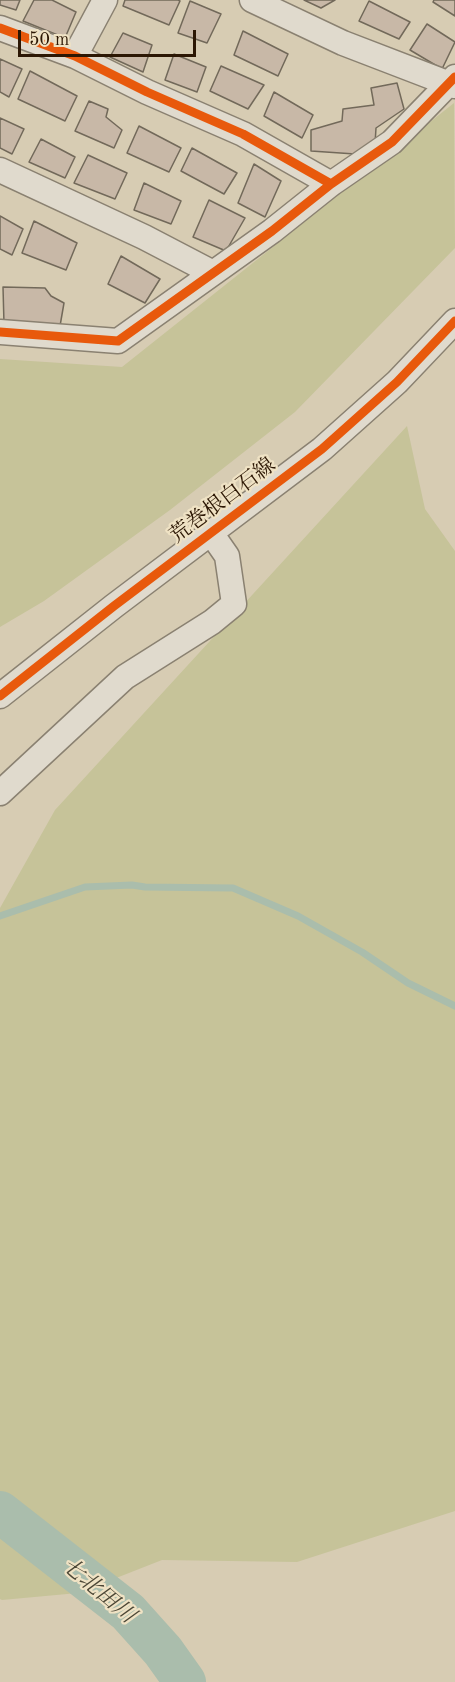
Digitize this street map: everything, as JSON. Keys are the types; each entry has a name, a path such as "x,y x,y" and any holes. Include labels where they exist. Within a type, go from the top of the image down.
{"street":[{"path":"75,56 105,0"},
{"path":"0,332 118,340 272,231 331,184 392,142 453,82 343,43 252,0"},
{"path":"0,28 75,56 147,92 243,134 331,184"},
{"path":"0,170 144,237 213,273"},
{"name":"荒巻根白石線","path":"0,696 322,449 398,382 455,321"},
{"path":"0,793 125,677 212,621 234,604 227,556 211,533"}],"shaded area":[{"path":"454,103 455,248 295,412 170,510 44,601 0,627 0,359 122,367"},
{"path":"407,426 425,509 455,551 455,1511 297,1562 162,1560 78,1593 2,1600 0,1599 0,908 55,810"}],"building":[{"path":"0,0 20,0 16,10 0,5"},
{"path":"34,0 52,0 76,12 65,38 23,21"},
{"path":"125,0 180,1 169,25 123,6"},
{"path":"304,0 335,0 321,8"},
{"path":"434,0 455,0 455,16 433,2"},
{"path":"190,1 221,14 207,43 178,33"},
{"path":"369,1 410,22 399,39 359,21"},
{"path":"427,24 455,42 442,69 410,50"},
{"path":"243,31 288,54 278,76 234,55"},
{"path":"123,33 152,45 143,72 110,57"},
{"path":"174,54 206,67 197,92 165,80"},
{"path":"0,59 22,69 9,97 0,92"},
{"path":"221,66 264,85 248,109 210,91"},
{"path":"30,71 77,96 65,121 18,99"},
{"path":"397,83 404,109 376,128 375,144 355,154 311,151 311,130 342,121 343,109 374,105 371,88"},
{"path":"274,92 313,115 302,138 264,116"},
{"path":"89,101 108,109 106,117 122,130 114,148 75,131"},
{"path":"0,118 24,129 12,154 0,148"},
{"path":"139,126 181,148 169,172 127,153"},
{"path":"41,139 75,157 65,178 29,162"},
{"path":"192,148 237,173 224,194 181,171"},
{"path":"88,155 127,173 115,199 74,183"},
{"path":"254,164 281,181 265,217 238,203"},
{"path":"144,183 181,201 171,224 134,210"},
{"path":"209,200 245,218 226,251 193,237"},
{"path":"0,216 23,229 12,255 0,249"},
{"path":"34,221 77,243 66,270 22,253"},
{"path":"121,256 160,279 145,303 108,284"},
{"path":"3,287 45,288 51,296 64,303 60,326 4,324"}],"waterway":[{"path":"0,916 85,887 132,885 233,888 298,916 362,952 408,983 455,1006"},
{"name":"七北田川","path":"0,1512 128,1612 163,1651 185,1682"}],"cycle path":[{"path":"0,28 75,56 147,92 243,134 331,184"},
{"path":"0,332 118,341 272,231 331,184 392,142 455,77"},
{"path":"0,696 114,606 322,449 397,382 455,321"}]}
